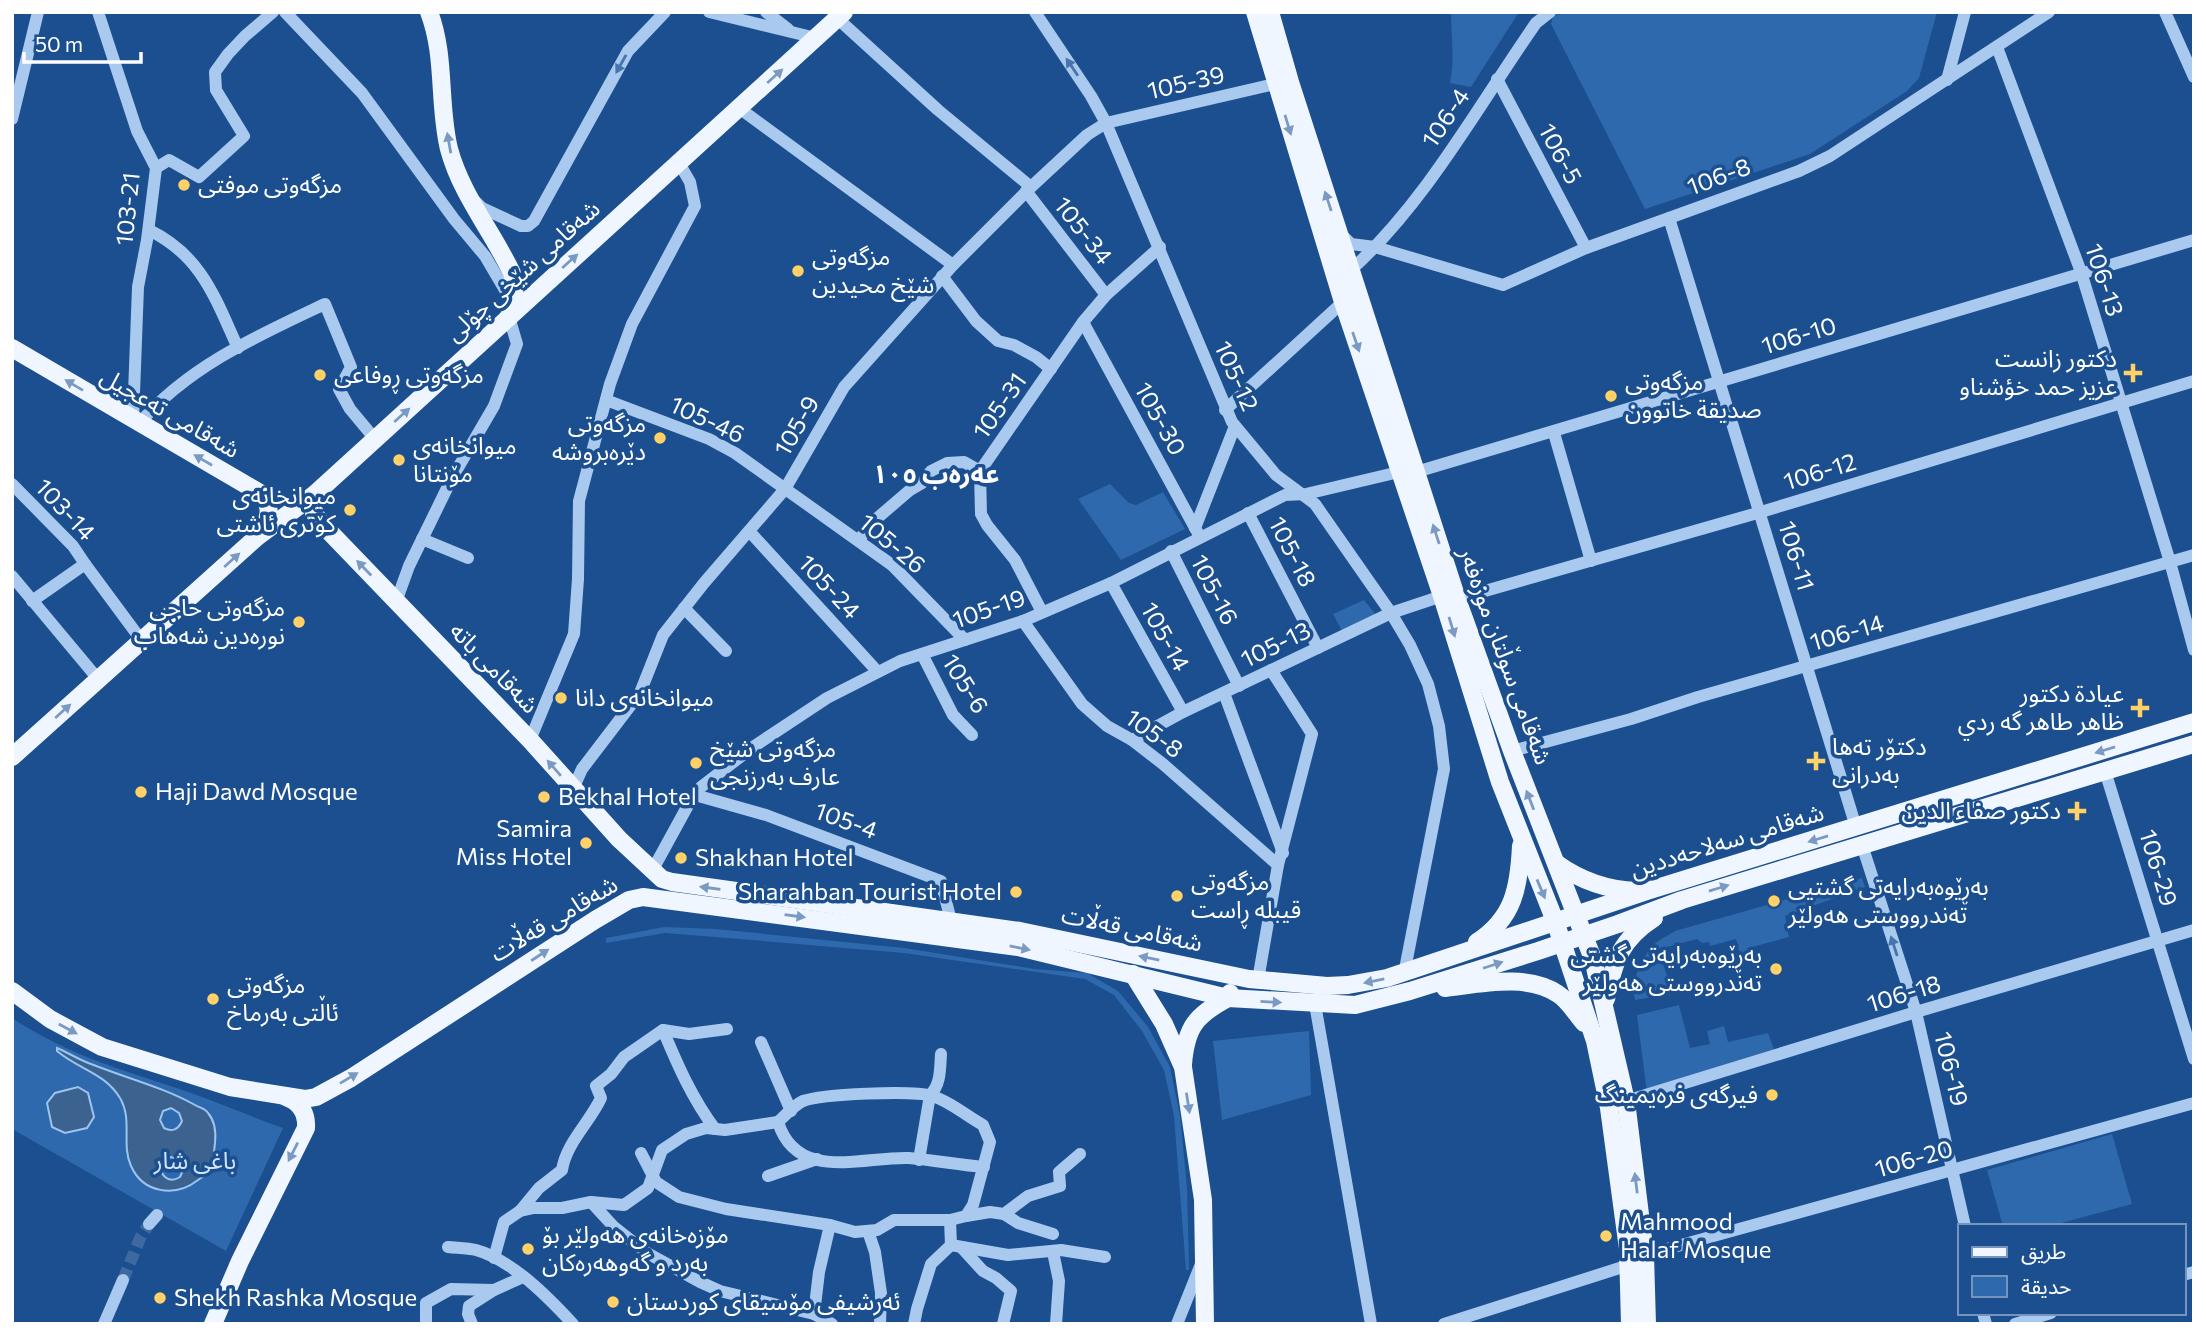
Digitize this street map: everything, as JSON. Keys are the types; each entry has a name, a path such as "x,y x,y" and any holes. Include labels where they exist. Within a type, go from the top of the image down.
{"main road":[{"path":"429,12 438,34 448,145 465,190 492,233 512,273 515,287 509,317"},
{"name":"شەقامی سوڵتان موزەفەر","path":"1255,12 1343,302 1408,472 1450,598 1500,782 1555,921 1595,1041 1609,1108 1629,1265 1630,1324"},
{"name":"شەقامی سوڵتان موزەفەر","path":"1270,12 1351,270 1408,472"},
{"name":"شەقامی شێخی چۆلی","path":"12,757 257,537 315,494 841,15"},
{"name":"شەقامی تەعجیل","path":"12,348 260,493 268,503 269,518 257,537"},
{"name":"شەقامی باتە","path":"315,494 314,513 321,523 652,871"},
{"name":"شەقامی سوڵتان موزەفەر","path":"1450,598 1577,914 1604,1005 1626,1101 1645,1255 1647,1324"},
{"name":"شەقامی سەلاحەددین","path":"1555,921 2194,722"},
{"name":"شەقامی سەلاحەددین","path":"1562,943 1682,900 2194,744"},
{"path":"1456,955 1494,928 1509,911 1517,881 1520,835"},
{"path":"1556,863 1571,874 1595,884 1622,891 1647,891"},
{"path":"638,897 652,871"},
{"name":"شەقامی قەڵات","path":"652,871 671,882 1020,931 1236,976 1316,985 1348,985 1406,972 1555,921"},
{"name":"شەقامی قەڵات","path":"12,991 50,1019 102,1047 230,1087 286,1097 316,1097 351,1078 595,920 638,897 655,897 1018,947 1228,998 1315,1004 1355,1005 1410,991 1562,943"},
{"path":"1604,1005 1612,969 1624,943 1641,926 1682,900"},
{"name":"شەقامی قەڵات","path":"1133,974 1164,1024 1182,1068 1203,1200 1205,1324"},
{"path":"1182,1068 1184,1045 1195,1021 1228,998 1236,976"},
{"path":"1410,991 1501,982 1544,988 1559,995 1570,1005 1595,1041"},
{"path":"213,1324 240,1261 306,1128 302,1108 286,1097"}],"street":[{"path":"12,119 38,12"},
{"name":"103-21","path":"98,12 137,131 156,167 149,230 138,287 136,422"},
{"path":"156,167 169,160 199,177 244,136 216,90 215,72 237,45 273,12"},
{"path":"285,12 362,93 454,219 485,256 510,304 509,317 517,345 494,406 452,478 422,539 396,602"},
{"path":"465,190 482,208 521,226 531,224 628,51 665,12"},
{"path":"709,12 816,38"},
{"path":"766,12 793,32"},
{"name":"105-12","path":"1035,12 1106,123 1160,247 1225,410 1276,475 1315,503 1391,612 1428,684 1439,726 1444,769 1406,972"},
{"name":"106-4","path":"1351,270 1376,247 1438,166 1539,18 1550,12"},
{"path":"1947,80 1965,12"},
{"name":"106-8","path":"1338,231 1351,244 1376,247 1503,285 1587,248 1799,171 1830,156 2049,12"},
{"path":"2165,12 2194,77"},
{"name":"105-34","path":"841,15 938,110 1028,189 1106,295"},
{"name":"106-13","path":"1997,47 2081,272 2194,650"},
{"name":"106-5","path":"1497,79 1587,248"},
{"name":"105-39","path":"1106,123 1275,84"},
{"path":"739,108 953,265"},
{"name":"105-9","path":"573,789 582,769 640,693 663,635 785,489 844,387 942,276 1028,189 1087,135 1106,123"},
{"path":"530,740 574,634 579,501 606,400 632,324 695,206 690,182 679,163"},
{"name":"106-11","path":"1669,218 1856,827"},
{"path":"149,230 166,238 181,250 207,280 238,348"},
{"name":"106-10","path":"1408,472 1554,433 2194,240"},
{"name":"105-31","path":"1042,612 1015,560 981,514 980,471 1083,322 1106,295 1160,247"},
{"path":"942,276 976,321 999,341 1014,345 1051,369"},
{"path":"1225,410 1343,302"},
{"path":"136,422 186,380 238,348 325,304 351,367 339,389 350,409 375,439"},
{"name":"105-30","path":"1083,322 1198,532"},
{"name":"106-12","path":"1450,598 1761,512 2194,381"},
{"name":"105-46","path":"606,400 709,439 735,453 785,489"},
{"path":"1198,532 1235,426"},
{"path":"1554,433 1591,561"},
{"path":"859,541 868,526 910,489 922,483 931,471 947,463 964,462 980,471"},
{"name":"105-19","path":"652,871 695,795 707,783 753,747 827,698 877,671 1023,621 1111,583 1171,551 1198,532 1286,495 1306,494 1408,472"},
{"name":"103-14","path":"12,484 73,546 142,641"},
{"name":"105-26","path":"785,489 892,565 964,640"},
{"name":"105-18","path":"1248,513 1318,648"},
{"name":"105-24","path":"750,532 877,671"},
{"path":"422,539 468,558"},
{"name":"105-16","path":"1171,551 1239,686"},
{"name":"106-14","path":"1512,751 1631,719 2194,555"},
{"path":"32,601 85,564"},
{"path":"12,576 99,679"},
{"name":"105-14","path":"1111,583 1183,712"},
{"name":"105-13","path":"1132,740 1183,712 1391,612 1450,598"},
{"path":"684,608 726,651"},
{"name":"105-8","path":"1023,621 1082,704 1107,726 1132,740 1281,859"},
{"name":"105-6","path":"922,654 953,715 972,735"},
{"path":"1258,980 1281,859 1312,734 1271,670"},
{"path":"1224,693 1281,859"},
{"name":"106-29","path":"2105,771 2194,1059"},
{"name":"105-4","path":"695,795 766,814 941,881 951,921"},
{"name":"106-19","path":"1862,845 1916,1012 1965,1224"},
{"name":"106-18","path":"1626,1101 2194,930"},
{"path":"1315,1004 1371,1324"},
{"path":"495,1258 504,1222 520,1211 539,1188 562,1170 564,1158 577,1135 592,1118 601,1098 596,1086 611,1074 624,1058 663,1030 689,1034 727,1029"},
{"path":"663,1030 683,1078 715,1129"},
{"path":"761,1042 790,1111"},
{"path":"919,1160 930,1095 936,1090 941,1054"},
{"path":"520,1211 562,1208 591,1202 624,1205 648,1188 662,1150 686,1134 706,1128 739,1129 778,1122 802,1101 836,1096 930,1095 984,1125 990,1142 973,1205 966,1216"},
{"name":"106-20","path":"1645,1255 2194,1103"},
{"path":"778,1122 782,1134 796,1151 817,1159 851,1164 899,1159 984,1167"},
{"path":"641,1153 656,1182 679,1197 726,1209 830,1225 855,1232 877,1230 894,1220 950,1220 990,1212 1004,1214 1018,1223 1053,1234"},
{"path":"1004,1214 1028,1196 1060,1186 1059,1172 1080,1154"},
{"path":"768,1177 817,1159"},
{"path":"591,1202 614,1227 647,1254 700,1282 720,1291 809,1313 831,1324"},
{"path":"950,1220 956,1246 983,1271 1011,1291 1003,1324"},
{"path":"798,1324 809,1313 830,1225"},
{"path":"868,1231 875,1252 881,1293 880,1324"},
{"path":"914,1324 931,1264 956,1246 1008,1255 1061,1250 1105,1256"},
{"path":"448,1247 476,1250 503,1261 573,1324"},
{"path":"1053,1252 1059,1282 1056,1324"},
{"path":"1177,1324 1204,1257"},
{"path":"1444,1324 1629,1265"},
{"path":"472,1324 468,1314 469,1306 494,1290 523,1277"},
{"path":"104,1324 123,1280"},
{"path":"426,1324 426,1303 451,1289 494,1290"},
{"path":"2015,1324 2044,1315"}],"green space":[{"path":"1451,12 1519,12 1471,87 1450,83 1453,57"},
{"path":"1560,12 1937,12 1919,78 1907,91 1810,154 1645,209 1551,24 1553,17"},
{"path":"1110,484 1129,503 1136,505 1163,492 1185,529 1121,560 1078,499"},
{"path":"1364,600 1376,615 1342,631 1333,614"},
{"path":"1862,878 1865,887 1785,916 1789,937 1752,947 1754,958 1742,961 1736,939 1710,946 1709,942 1702,943 1697,939 1659,949 1672,994 1635,1000 1635,980 1643,960 1656,943 1675,931"},
{"path":"664,927 716,929 904,948 1035,969 1087,973 1118,991 1148,1027 1170,1067 1180,1116 1187,1187 1189,1270 1186,1270 1174,1116 1164,1070 1142,1031 1114,995 1085,979 904,953 665,933 606,943 606,938"},
{"path":"1679,1005 1690,1048 1710,1044 1707,1031 1724,1026 1728,1042 1768,1033 1775,1052 1647,1093 1637,1015"},
{"name":"باغی شار","path":"12,1018 78,1053 283,1128 226,1251 12,1129"},
{"path":"1309,1031 1311,1095 1222,1120 1213,1041"},
{"path":"2112,1134 2132,1204 2057,1224 2002,1224 1987,1170"}],"shaded area":[{"path":"57,1048 86,1062 169,1092 205,1110 215,1127 213,1162 208,1171 189,1186 170,1191 151,1187 143,1182 136,1175 128,1158 126,1115 120,1098 99,1077 57,1051","holes":["171,1108 179,1113 182,1121 172,1130 164,1128 160,1120 163,1111","171,1157 179,1160 184,1168 180,1177 172,1180 161,1171 163,1162"]},
{"path":"78,1087 88,1093 94,1117 87,1128 65,1133 52,1127 47,1103 55,1093"}],"tunnel":[{"path":"123,1280 141,1236 149,1224"}],"place":[{"name":"مزگەوتی موفتی","path":"184,185"},
{"name":"مزگەوتی شێخ محیدین","path":"798,271"},
{"name":"دكتور زانست عزيز حمد خؤشناو","path":"2133,373"},
{"name":"مزگەوتی ڕوفاعی","path":"320,375"},
{"name":"مزگەوتی صديقة خاتوون","path":"1611,396"},
{"name":"مزگەوتی دێرەبروشە","path":"660,438"},
{"name":"میوانخانەی مۆنتانا","path":"399,460"},
{"name":"میوانخانەی کۆتری ئاشتی","path":"350,510"},
{"name":"مزگەوتی حاجی نورەدین شەهاب","path":"299,622"},
{"name":"میوانخانەی دانا","path":"561,698"},
{"name":"عيادة دكتور ظاهر طاهر گه ردي","path":"2140,708"},
{"name":"دکتۆر تەها بەدرانی","path":"1816,761"},
{"name":"مزگەوتی شێخ عارف بەرزنجی","path":"696,763"},
{"name":"Haji Dawd Mosque","path":"141,792"},
{"name":"Bekhal Hotel","path":"544,797"},
{"name":"دكتور صفاء الدين","path":"2077,811"},
{"name":"Samira Miss Hotel","path":"586,843"},
{"name":"Shakhan Hotel","path":"681,858"},
{"name":"Sharahban Tourist Hotel","path":"1016,892"},
{"name":"مزگەوتی قیبلە ڕاست","path":"1177,896"},
{"name":"بەڕێوەبەرایەتی گشتیی تەندرووستی هەولێر","path":"1774,901"},
{"name":"بەڕێوەبەرایەتی گشتی تەندرووستی هەولێر","path":"1776,969"},
{"name":"مزگەوتی ئاڵتی بەرماخ","path":"213,999"},
{"name":"فیرگەی فرەیمینگ","path":"1772,1095"},
{"name":"Mahmood Halaf Mosque","path":"1606,1236"},
{"name":"مۆزەخانەی هەولێر بۆ بەرد و گەوهەرەکان","path":"528,1249"},
{"name":"Shekh Rashka Mosque","path":"160,1298"},
{"name":"ئەرشیفی مۆسیقای کوردستان","path":"613,1302"}],"district":[{"name":"عەرەب ١٠٥","path":"936,474"}]}
